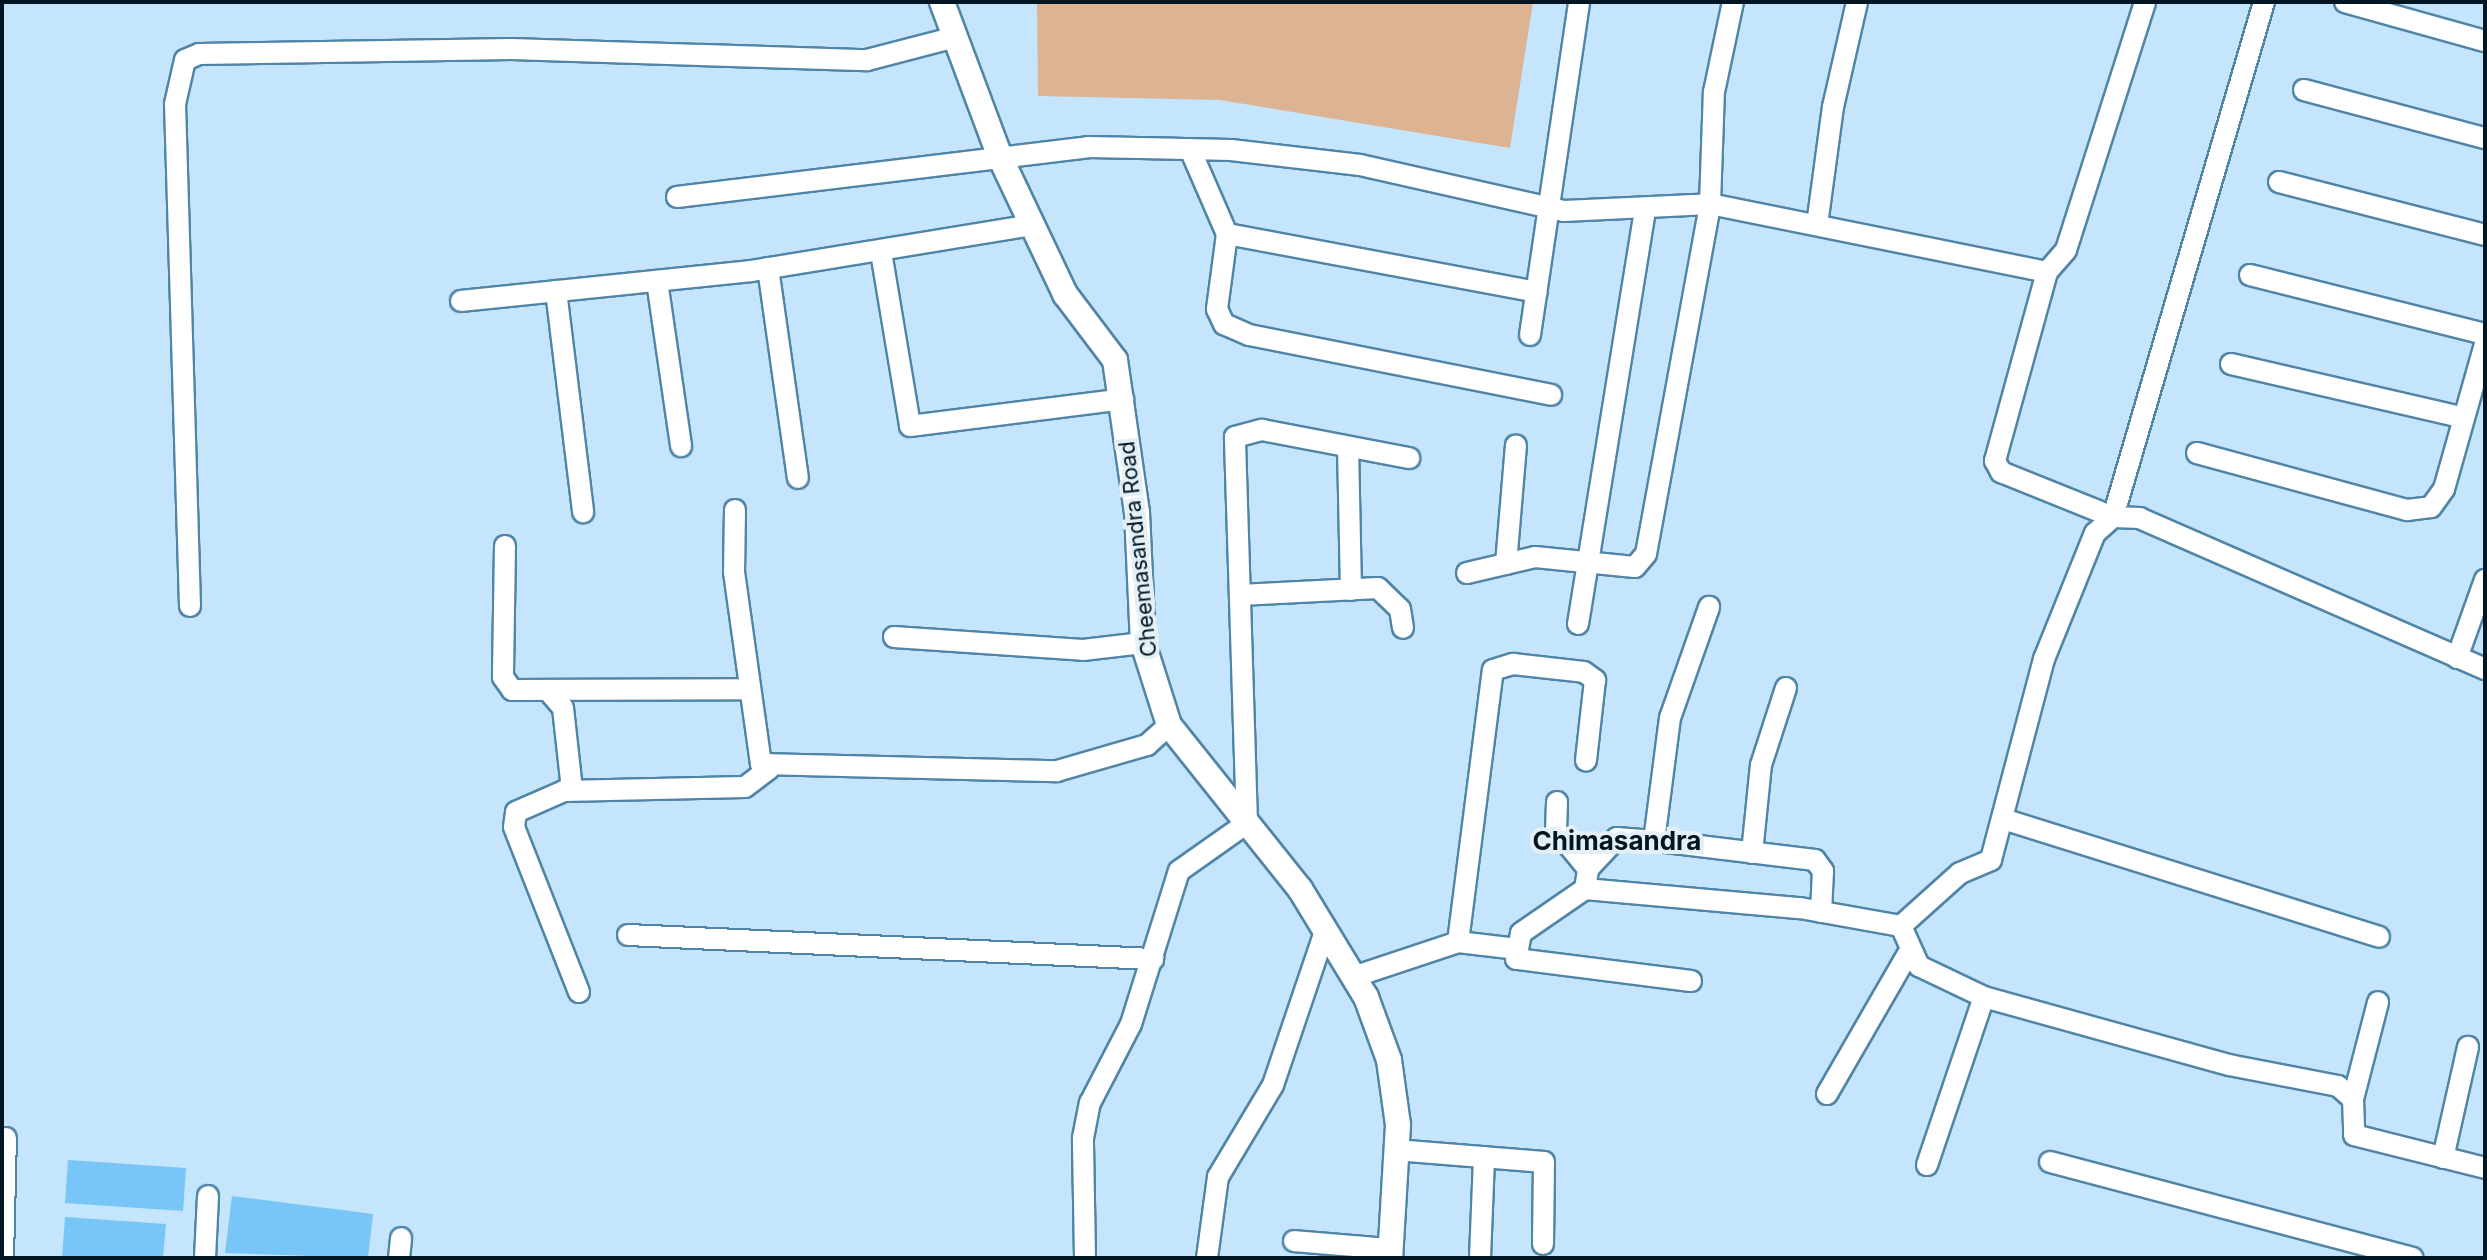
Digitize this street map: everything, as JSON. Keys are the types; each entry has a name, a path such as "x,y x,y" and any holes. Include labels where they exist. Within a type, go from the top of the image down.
{"street":[{"name":"Cheemasandra Road","path":"942,2 1000,157 1065,294 1115,360 1123,399 1143,643 1169,725 1247,823 1325,931 1353,977 1389,1060 1396,1150 1390,1253"},
{"path":"1530,335 1552,208 1579,2"},
{"path":"1467,573 1535,557 1635,567 1646,554 1710,204 1714,92 1733,2"},
{"path":"1817,225 1833,107 1857,2"},
{"path":"2145,2 2066,250 2047,272 1995,461 2001,472 2113,517 2140,518 2485,669"},
{"path":"1901,926 1960,873 1991,860 2044,659 2095,533 2113,517 2264,2"},
{"path":"2345,2 2485,41"},
{"path":"190,606 175,104 185,60 199,54 511,49 867,60 955,37"},
{"path":"2304,90 2485,138"},
{"path":"677,197 1088,147 1190,149 1360,165 1552,208 1645,209 1710,204 2047,272"},
{"path":"1190,149 1227,234 1217,309 1224,324 1249,335 1551,395"},
{"path":"2279,182 2485,235"},
{"path":"1578,624 1645,209"},
{"path":"461,301 768,268 1032,225"},
{"path":"1227,234 1537,292"},
{"path":"881,252 910,426 1123,399"},
{"path":"768,268 798,478"},
{"path":"2250,275 2485,334"},
{"path":"657,281 681,446"},
{"path":"556,291 583,512"},
{"path":"2197,453 2407,510 2431,507 2444,489 2485,344"},
{"path":"2231,364 2464,418"},
{"path":"1085,1258 1084,1120 1121,1049 1153,959 1179,871 1247,823 1240,595 1231,484 1235,437 1262,430 1409,458"},
{"path":"1506,564 1516,445"},
{"path":"1348,447 1351,590"},
{"path":"735,510 734,572 761,764 770,768 1057,771 1147,745 1169,725"},
{"path":"505,546 503,677 512,690 551,694 750,689"},
{"path":"2457,658 2485,580"},
{"path":"1240,595 1351,590 1389,594 1400,609 1403,628"},
{"path":"1654,841 1670,718 1709,607"},
{"path":"894,637 1083,650 1143,643"},
{"path":"1458,942 1493,670 1513,664 1584,672 1595,680 1586,760"},
{"path":"1752,853 1761,765 1786,688"},
{"path":"551,694 563,708 572,790"},
{"path":"579,992 513,820 531,800 572,790 745,787 770,768"},
{"path":"1557,802 1556,830 1586,879"},
{"path":"2003,819 2379,937"},
{"path":"1691,981 1516,959 1526,925 1586,879 1617,838 1821,864 1821,912"},
{"path":"1586,879 1901,926"},
{"path":"1901,926 1919,966 1984,997 2229,1065 2338,1086 2353,1099"},
{"path":"1207,1258 1218,1177 1273,1085 1325,931"},
{"path":"628,935 1153,959"},
{"path":"1353,977 1458,942 1518,949"},
{"path":"1827,1094 1910,950"},
{"path":"1927,1165 1984,997"},
{"path":"2378,1002 2353,1099 2354,1135 2485,1168"},
{"path":"2443,1158 2468,1047"},
{"path":"3,1258 6,1138"},
{"path":"1396,1150 1544,1162 1543,1244"},
{"path":"1480,1258 1484,1157"},
{"path":"2050,1162 2413,1258"},
{"path":"205,1258 208,1196"},
{"path":"1294,1241 1390,1253"}],"shaded area":[{"path":"1037,2 1533,2 1510,148 1220,100 1038,96"}],"building":[{"path":"68,1160 186,1168 183,1211 65,1203"},
{"path":"232,1196 373,1214 368,1258 225,1253"},
{"path":"65,1217 166,1224 163,1258 62,1258"}],"district":[{"name":"Chimasandra","path":"1617,841"}]}
